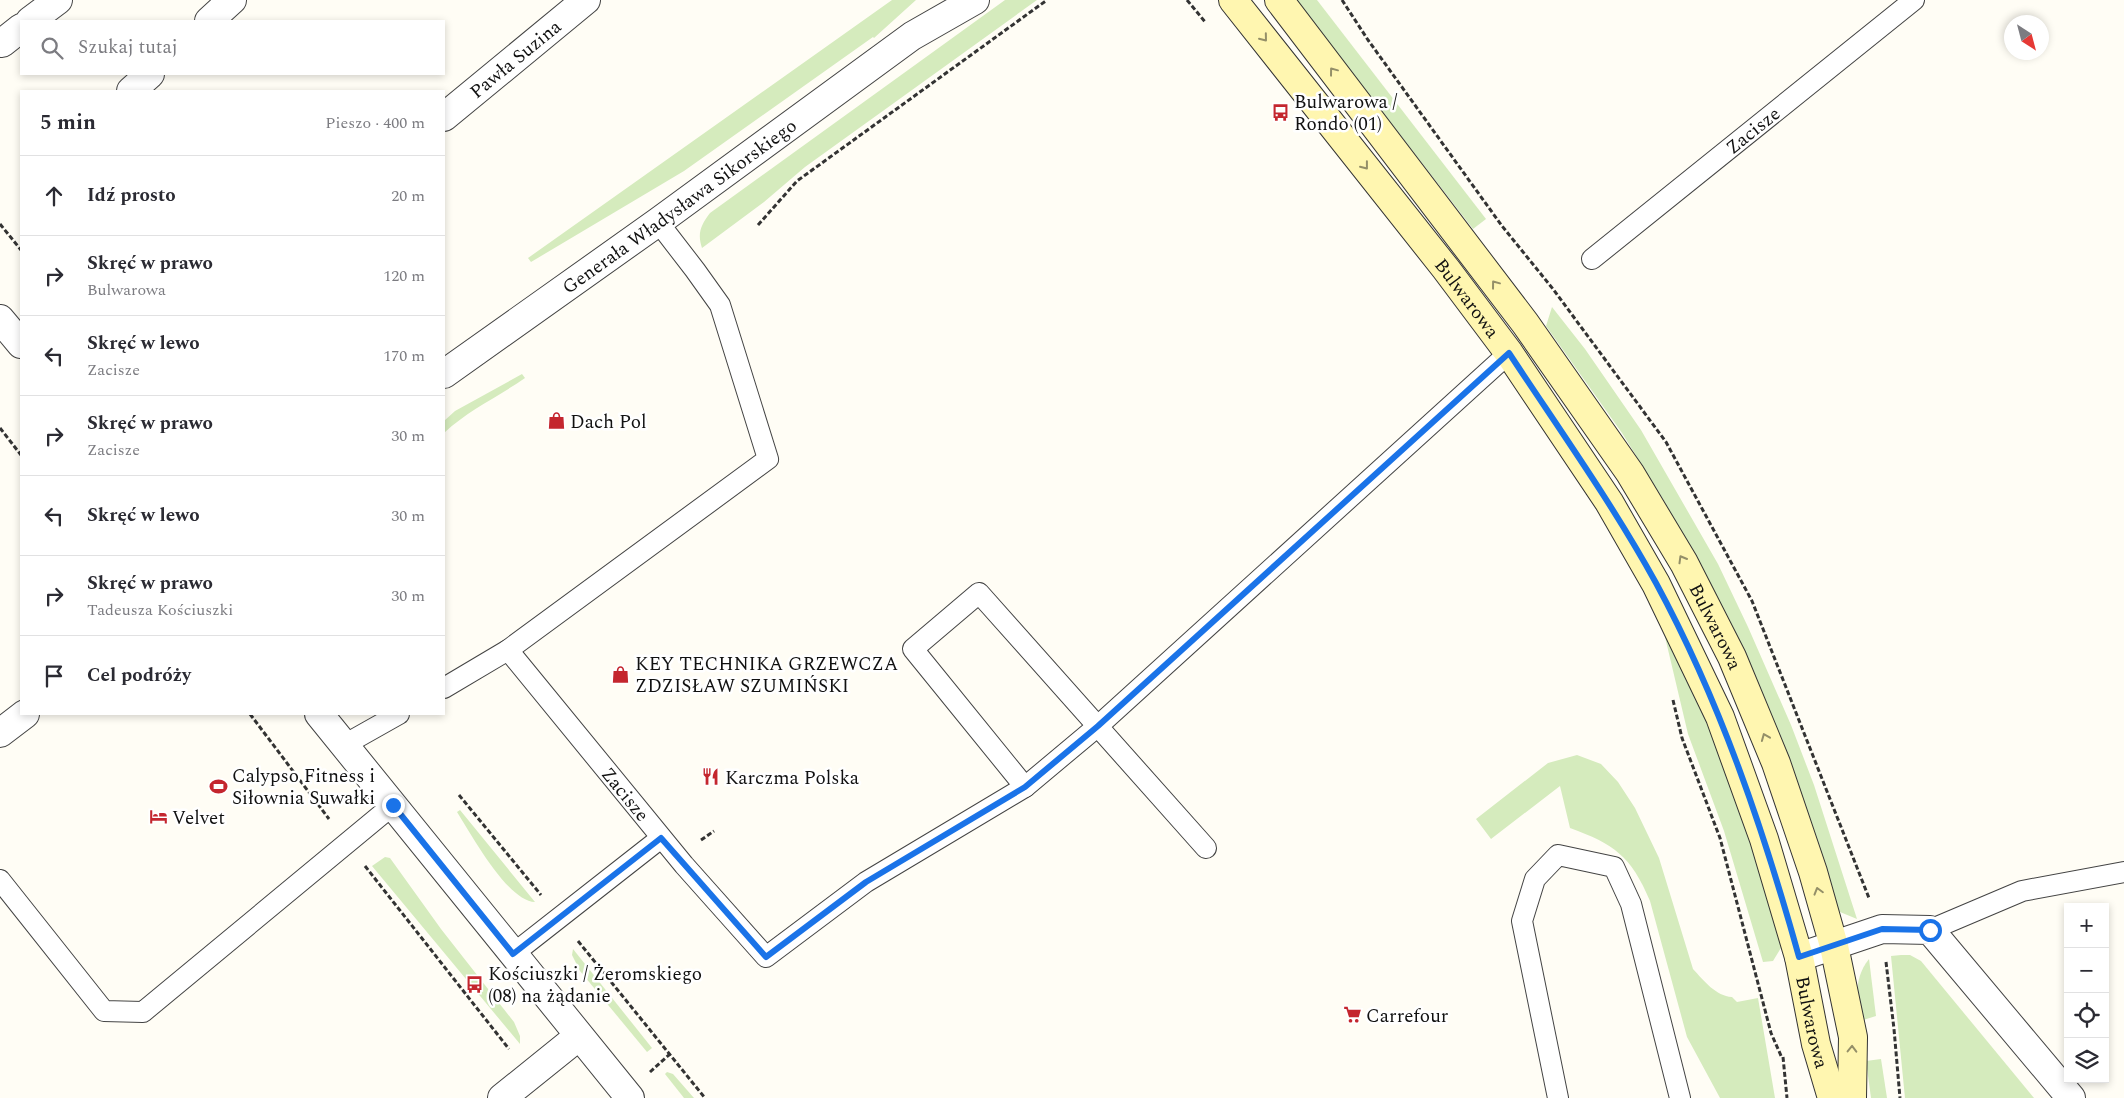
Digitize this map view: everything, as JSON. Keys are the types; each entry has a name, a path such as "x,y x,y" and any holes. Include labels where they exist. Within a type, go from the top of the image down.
{"main road":[{"name":"Bulwarowa","path":"1234,0 1509,353 1609,502 1656,584 1699,672 1740,768 1764,839 1799,957 1816,1044 1832,1098"},
{"name":"Bulwarowa","path":"1279,0 1525,323 1630,472 1684,563 1732,657 1776,763 1813,872 1834,946 1853,1037 1852,1098"}],"street":[{"path":"31,20 58,0"},
{"path":"210,20 232,0"},
{"name":"Pawła Suzina","path":"445,116 586,0"},
{"name":"Generała Władysława Sikorskiego","path":"912,36 947,0"},
{"name":"Generała Władysława Sikorskiego","path":"445,373 658,222 912,36 975,0"},
{"path":"132,90 149,75"},
{"path":"0,319 20,343"},
{"path":"0,733 23,715"},
{"path":"320,715 630,1098"},
{"path":"1799,957 1882,929 1930,930 2072,1098"},
{"path":"502,1098 579,1036"}],"lane":[{"name":"Zacisze","path":"1592,259 1914,0"},
{"path":"445,687 508,650 768,459 720,305 658,222"},
{"name":"Zacisze","path":"508,650 661,838 766,957 866,882 1025,787 1098,726 1509,353"},
{"path":"1025,787 913,648 979,593 1206,848"},
{"path":"344,745 397,715"},
{"path":"0,880 104,1011 143,1012 393,805"},
{"path":"513,954 661,838"},
{"path":"1558,1098 1522,921 1535,879 1558,855 1614,867 1631,904 1680,1098"},
{"path":"1930,930 2022,891 2124,872"}],"path":[{"path":"758,225 797,181 1047,0"},
{"path":"1187,0 1212,30"},
{"path":"0,224 20,249"},
{"path":"0,428 20,454"},
{"path":"1671,693 1682,738 1720,838 1771,1033 1782,1058"},
{"path":"251,715 346,842 530,1076"},
{"path":"460,795 705,1098"}],"green space":[{"path":"892,0 916,0 874,38 684,171 531,262 528,258"},
{"path":"1005,0 1037,0 805,167 764,202 702,248 701,229 710,213"},
{"path":"1296,0 1317,0 1486,219 1473,229"},
{"path":"1552,307 1585,349 1641,430 1718,564 1791,725 1814,785 1857,919 1840,912 1833,903 1706,577 1663,499 1622,433 1546,326"},
{"path":"522,374 525,378 473,410 445,432 445,420 455,411"},
{"path":"1661,620 1705,714 1738,798 1784,943 1773,961 1763,962 1724,831 1688,734"},
{"path":"1577,755 1601,764 1618,782 1635,808 1659,858 1693,969 1716,991 1732,997 1737,1002 1758,998 1775,1098 1720,1098 1687,1037 1650,901 1643,886 1628,862 1610,846 1570,828 1560,786 1491,839 1476,819 1548,763"},
{"path":"460,810 535,902 524,899 502,879 457,812"},
{"path":"385,857 390,858 441,929 514,1022 520,1036 520,1044 372,866"},
{"path":"573,949 652,1048 647,1052 580,971 572,955"},
{"path":"1910,955 1921,961 2034,1098 1905,1098 1891,956"},
{"path":"1869,959 1876,1016 1860,1021 1857,988 1861,973"},
{"path":"1881,1059 1887,1098 1871,1098 1866,1061"},
{"path":"667,1072 673,1074 694,1098 684,1098 665,1074"}],"place":[{"name":"Bulwarowa / Rondo (01)","path":"1280,112"},
{"name":"Dach Pol","path":"556,421"},
{"name":"KEY TECHNIKA GRZEWCZA ZDZISŁAW SZUMIŃSKI","path":"621,674"},
{"name":"Karczma Polska","path":"711,777"},
{"name":"Calypso Fitness i Siłownia Suwałki","path":"218,786"},
{"name":"Velvet","path":"158,817"},
{"name":"Kościuszki / Żeromskiego (08) na żądanie","path":"474,984"},
{"name":"Carrefour","path":"1352,1015"}],"route":[{"path":"393,805 513,954 661,838 766,957 866,882 1025,787 1098,726 1509,353 1609,502 1656,584 1699,672 1720,717 1740,768 1784,903 1799,957 1882,929 1930,930"}]}
